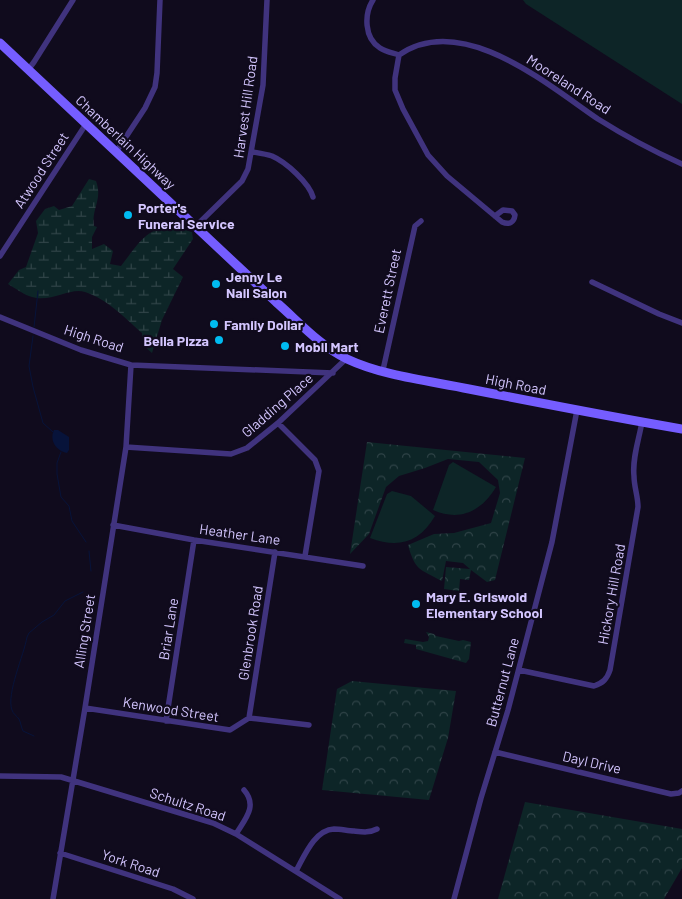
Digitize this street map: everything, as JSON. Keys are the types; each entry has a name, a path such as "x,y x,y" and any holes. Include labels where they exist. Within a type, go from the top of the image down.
{"main road":[{"name":"Chamberlain Highway","path":"0,43 312,334 326,346 347,358"},
{"name":"High Road","path":"347,358 383,370 577,410 682,429"}],"street":[{"path":"28,70 74,0"},
{"path":"116,152 145,108 155,87 158,73 160,0"},
{"name":"Harvest Hill Road","path":"196,226 242,181 248,170 263,85 267,0"},
{"path":"373,0 367,13 368,32 375,44 380,48 399,55 395,90 428,155 447,176 496,216"},
{"name":"Mooreland Road","path":"399,55 426,42 440,41 470,46 490,53 529,71 612,128 649,149 682,164"},
{"name":"Atwood Street","path":"0,256 86,124"},
{"path":"252,152 271,156 279,160 311,189 313,197"},
{"name":"Everett Street","path":"383,370 414,226 421,221"},
{"path":"592,282 682,323"},
{"name":"High Road","path":"0,317 81,350 131,365 333,373"},
{"name":"Gladding Place","path":"126,447 231,454 247,448 278,424 347,358"},
{"name":"Alling Street","path":"52,899 85,708 126,447 131,365"},
{"name":"Butternut Lane","path":"454,899 519,670 557,517 577,410"},
{"name":"Hickory Hill Road","path":"519,670 594,686 602,683 607,678 638,507 634,467 642,422"},
{"path":"278,424 315,460 319,471 305,556"},
{"name":"Heather Lane","path":"113,525 194,540 363,566"},
{"name":"Briar Lane","path":"166,721 194,540"},
{"name":"Glenbrook Road","path":"250,718 275,552"},
{"name":"Kenwood Street","path":"85,708 230,730 250,718"},
{"path":"250,718 309,725"},
{"name":"Dayl Drive","path":"495,752 671,794 682,792"},
{"name":"Schultz Road","path":"0,776 61,777 213,824 236,834 340,899"},
{"path":"236,834 251,805 250,797 244,790"},
{"path":"296,871 313,843 320,835 327,831 334,829 366,833 378,830"},
{"name":"York Road","path":"60,853 173,889 193,899"}],"green space":[{"path":"523,0 682,0 682,104 526,4"},
{"path":"89,179 96,181 98,188 98,199 94,214 94,226 97,227 92,237 92,249 104,244 113,251 110,264 121,266 136,246 150,233 167,228 192,232 193,239 173,269 183,277 162,320 152,353 143,345 142,333 115,309 93,295 79,291 39,298 26,295 8,284 19,270 26,267 38,233 36,221 45,209 54,206 59,210 72,206"},
{"path":"367,442 525,458 495,580 487,582 471,570 469,580 460,579 459,591 444,589 446,567 470,569 463,563 446,561 442,581 419,568 413,559 408,545 434,534 454,533 491,523 500,493 498,480 479,462 448,459 399,476 386,487 369,534 350,554"},
{"path":"453,462 496,487 477,508 469,512 452,515 433,510 449,465"},
{"path":"392,491 411,496 435,516 423,532 408,541 390,543 370,538 387,494"},
{"path":"426,632 436,636 471,642 469,659 466,663 416,649 416,645 404,643 405,639 428,641 429,637"},
{"path":"352,681 456,691 448,738 429,800 322,790 337,689"},
{"path":"525,802 682,829 682,868 664,899 498,899"}],"water":[{"path":"54,430 58,430 69,437 69,450 67,453 60,450 54,444 52,438"}],"waterway":[{"path":"34,327 38,291"},
{"path":"33,336 29,366 33,387 43,423 53,432"},
{"path":"61,452 57,463 61,497 69,506 72,521 86,542"},
{"path":"89,551 91,571"},
{"path":"34,736 23,731 11,703 13,685 27,637 42,622 54,615 65,601 83,592"}],"place":[{"name":"Porter's Funeral Service","path":"128,215"},
{"name":"Jenny Le Nail Salon","path":"216,284"},
{"name":"Family Dollar","path":"214,324"},
{"name":"Bella Pizza","path":"219,340"},
{"name":"Mobil Mart","path":"285,346"},
{"name":"Mary E. Griswold Elementary School","path":"416,604"}]}
